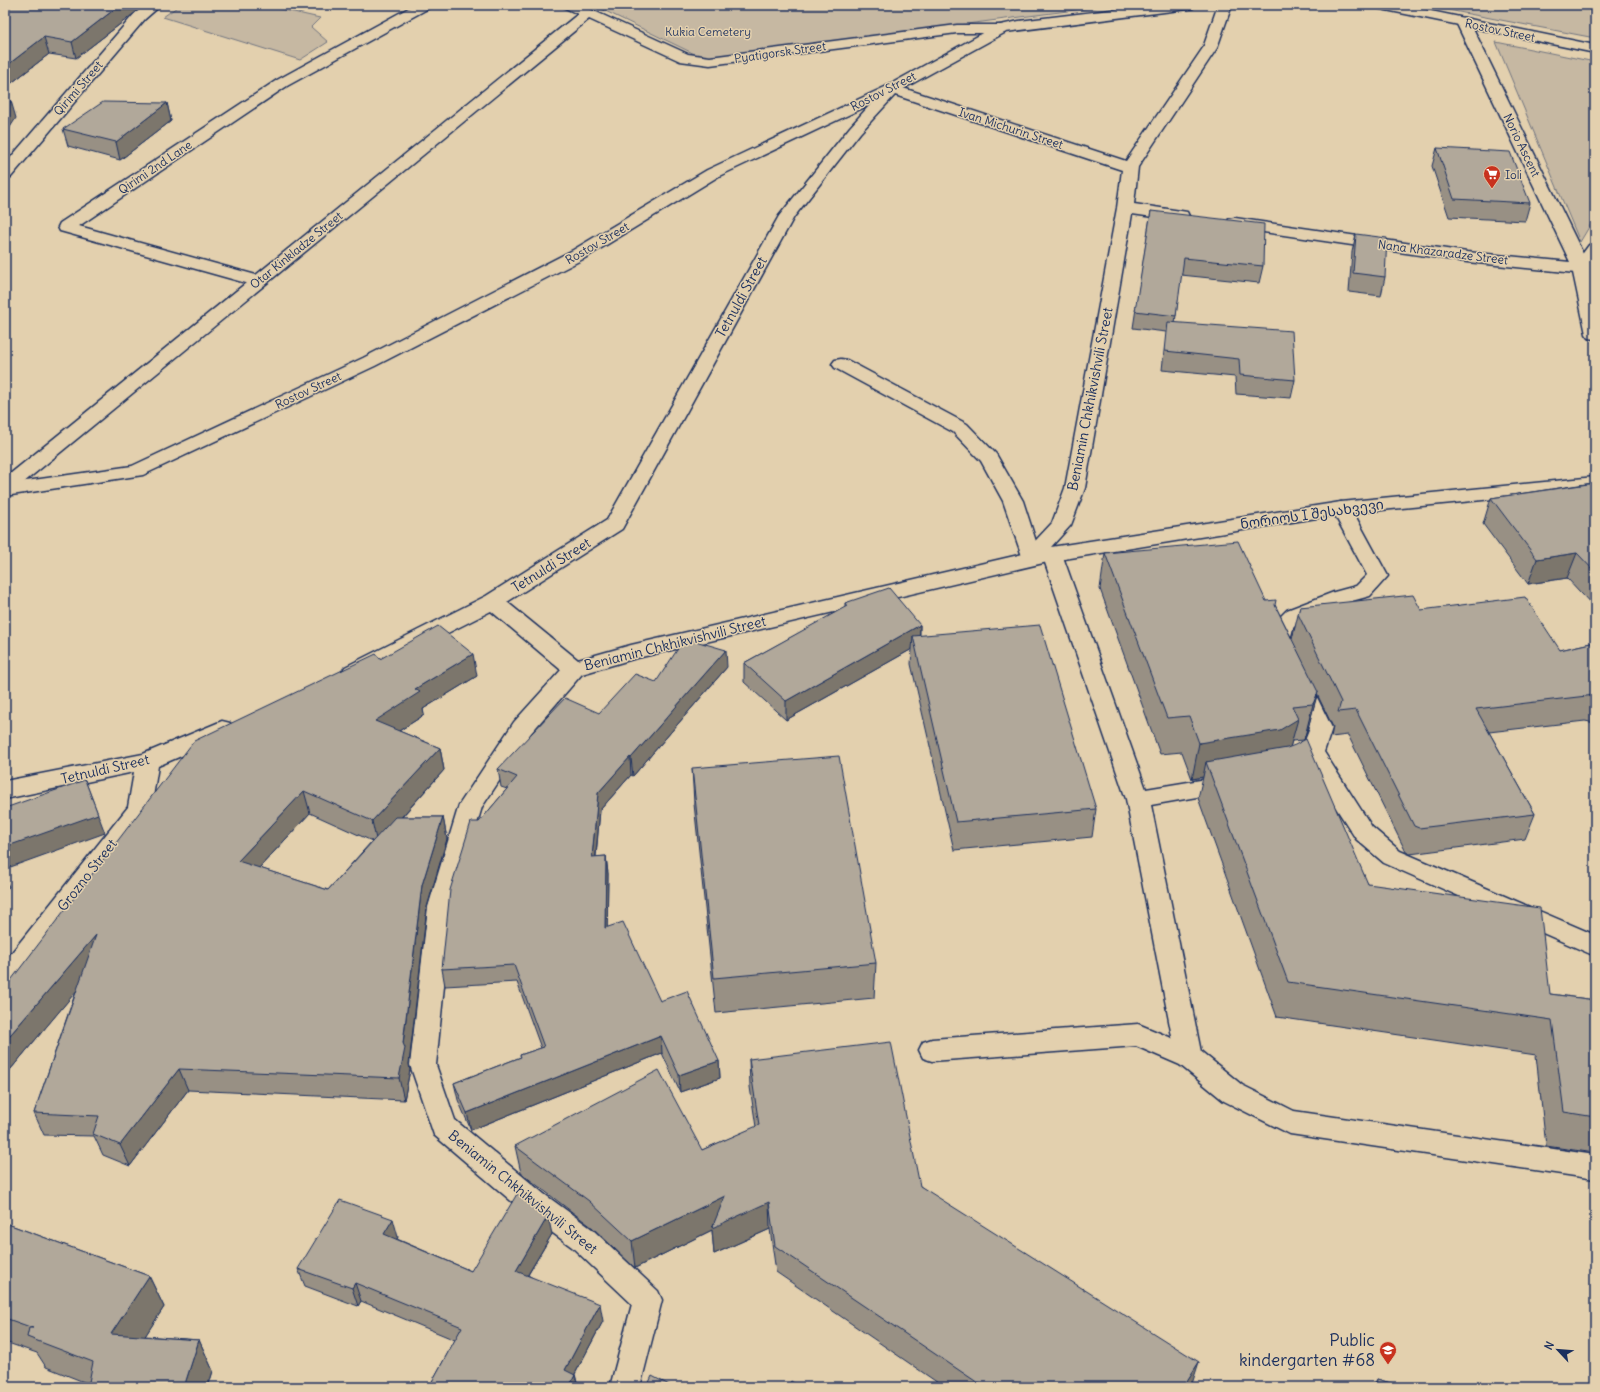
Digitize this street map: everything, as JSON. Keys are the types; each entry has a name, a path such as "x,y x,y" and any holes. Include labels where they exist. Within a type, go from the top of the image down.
{"street":[{"name":"Qirimi Street","path":"5,174 140,16 154,5"},
{"name":"Pyatigorsk Street","path":"570,5 685,58 710,61 957,29 1001,29"},
{"name":"Rostov Street","path":"5,489 136,471 369,362 579,254 713,173 892,88 1001,29 1026,24 1188,5"},
{"name":"Beniamin Chkhikvishvili Street","path":"624,1387 648,1300 582,1238 534,1203 444,1127 423,1065 440,907 471,805 522,728 574,669 639,650 1041,555 1061,525 1075,488 1125,208 1130,167 1210,48 1225,5"},
{"name":"Rostov Street","path":"1381,5 1595,49"},
{"name":"Qirimi 2nd Lane","path":"258,281 66,227 144,173 282,83 416,6"},
{"name":"Otar Kinkladze Street","path":"5,489 258,281 588,14"},
{"name":"Norio Ascent","path":"1463,22 1588,269 1595,334"},
{"name":"Ivan Michurin Street","path":"892,88 1130,167"},
{"name":"Tetnuldi Street","path":"333,681 492,601 615,524 787,216 855,130 892,88"},
{"path":"1125,208 1195,218"},
{"name":"Nana Khazaradze Street","path":"1219,221 1467,257 1588,269"},
{"path":"1588,269 1595,249"},
{"path":"841,364 960,428 989,458 1041,555 1138,799 1189,1057"},
{"name":"ნორიოს I შესახვევი","path":"1041,555 1341,508 1595,483"},
{"path":"1138,799 1277,774 1312,754 1321,728 1279,640 1283,625 1294,615 1341,597 1364,592 1378,576 1341,508"},
{"path":"492,601 574,669"},
{"name":"Tetnuldi Street","path":"5,790 147,761 240,721"},
{"path":"1312,754 1364,833 1392,857 1595,946"},
{"name":"Grozno Street","path":"5,979 139,809 147,761"},
{"path":"932,1050 1138,1035 1189,1057 1234,1093 1290,1122 1595,1167"}],"green space":[{"path":"180,5 262,5 320,18 311,27 328,42 300,60 163,17"},
{"name":"Kukia Cemetery","path":"593,5 1114,5 703,58"},
{"path":"1422,5 1595,5 1595,38"},
{"path":"1496,42 1595,62 1595,217 1580,242"}],"building":[{"path":"5,5 120,5 72,42 44,37 5,67"},
{"path":"5,101 11,101 5,110"},
{"path":"103,102 167,103 116,142 63,129"},
{"path":"1437,148 1510,152 1530,203 1454,199"},
{"path":"1151,211 1264,224 1263,266 1184,258 1176,316 1135,311"},
{"path":"1356,234 1387,238 1385,277 1353,273"},
{"path":"1168,322 1292,331 1295,380 1240,375 1239,359 1165,351"},
{"path":"1595,483 1595,572 1577,553 1537,559 1491,498"},
{"path":"1238,541 1266,601 1276,600 1275,605 1318,692 1313,704 1292,706 1298,719 1280,730 1199,743 1189,716 1167,718 1105,553"},
{"path":"889,588 920,625 786,701 744,663 847,606 845,603"},
{"path":"1413,595 1421,610 1525,597 1560,650 1595,642 1595,695 1476,709 1535,814 1419,828 1414,826 1356,710 1338,712 1341,702 1298,614 1300,607"},
{"path":"1040,625 1096,809 956,822 913,636"},
{"path":"438,626 473,654 415,689 420,692 375,721 440,748 372,821 304,791 238,861 328,890 395,817 443,817 422,885 403,1043 405,1048 399,1078 179,1069 120,1145 93,1134 99,1116 34,1113 96,935 5,1041 5,988 194,741 376,654 380,659"},
{"path":"685,638 726,650 631,758 630,757 598,793 592,857 606,856 605,928 623,922 660,1001 687,991 719,1061 679,1075 661,1036 467,1113 454,1083 521,1057 520,1055 544,1047 514,965 442,969 450,890 471,822 479,822 517,777 498,769 565,698 599,713 635,674 656,682"},
{"path":"1306,739 1368,884 1540,908 1550,994 1595,1000 1595,1117 1564,1112 1552,1020 1288,982 1206,762 1287,748"},
{"path":"839,756 876,963 714,978 692,768"},
{"path":"85,780 98,814 5,847 5,808"},
{"path":"891,1042 920,1186 1199,1362 1183,1387 984,1387 775,1246 769,1202 712,1228 725,1196 632,1241 589,1201 515,1146 659,1070 702,1150 759,1125 749,1059"},
{"path":"517,1194 548,1216 516,1271 600,1304 565,1370 575,1375 569,1387 429,1387 462,1327 355,1283 352,1288 298,1269 340,1200 393,1219 384,1234 471,1271"},
{"path":"5,1223 149,1276 111,1334 199,1340 184,1387 88,1387 93,1362 27,1337 29,1328 33,1328 5,1318"},
{"path":"652,1376 673,1387 647,1387"},
{"path":"1377,1379 1404,1387 1376,1387"},
{"path":"791,1381 800,1387 787,1387"}],"place":[{"name":"Ioli","path":"1492,189"},
{"name":"Public kindergarten #68","path":"1388,1365"}]}
